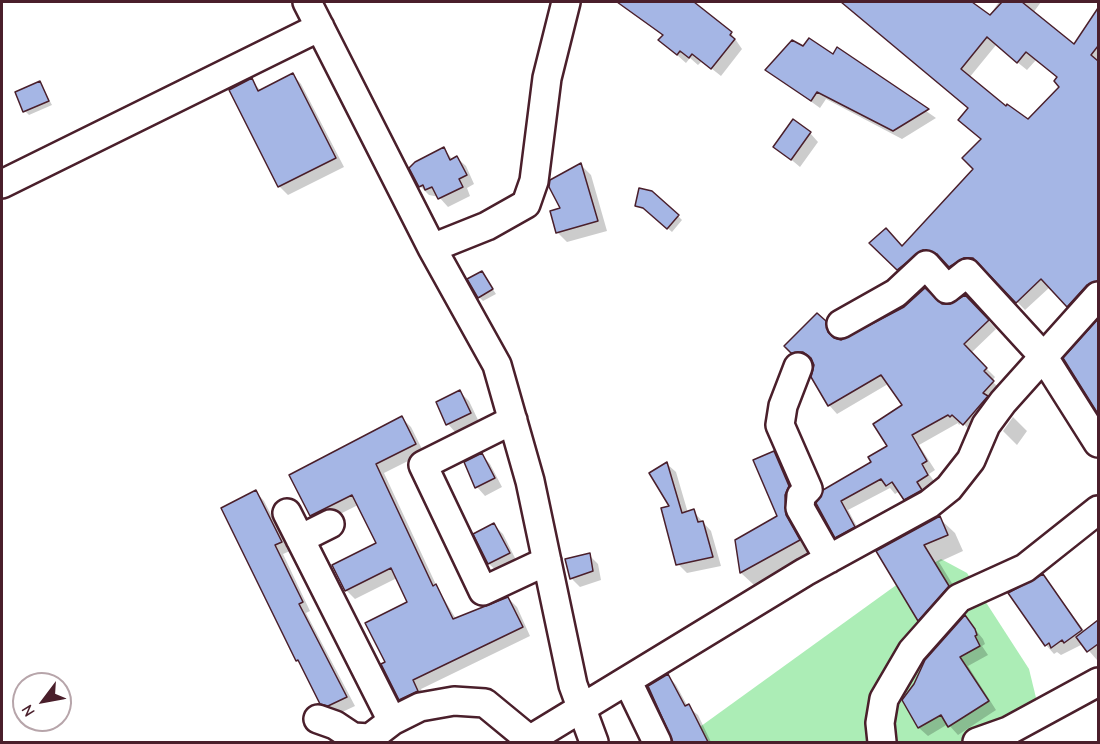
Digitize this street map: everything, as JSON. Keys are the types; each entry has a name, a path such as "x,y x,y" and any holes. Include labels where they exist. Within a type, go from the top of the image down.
{"street":[{"path":"307,2 432,248 497,365 530,481 573,685 594,742"},
{"path":"432,248 487,226 525,204 534,181 547,78 566,2"},
{"path":"2,184 320,27"},
{"path":"841,324 896,293 926,265 946,290 967,273 1043,356 1098,443"},
{"path":"318,719 335,725 353,737 370,738 392,721 420,707 454,701 485,703 528,741 830,559 921,509 950,488 971,460 986,425 1043,356 1098,296"},
{"path":"798,367 783,406 780,425 808,489 801,496 800,507 830,559"},
{"path":"513,420 423,465 483,591 547,561"},
{"path":"882,742 880,723 884,699 912,651 959,598 1024,568 1098,510"},
{"path":"287,513 392,721"},
{"path":"300,539 330,524"},
{"path":"628,682 657,742"},
{"path":"977,742 1008,731 1098,682"}],"green space":[{"path":"941,559 967,573 1029,669 1038,706 1012,742 679,742 906,578"}],"building":[{"path":"617,2 694,2 732,32 730,35 735,39 711,69 692,54 689,58 680,51 677,55 658,40 663,35"},
{"path":"841,2 972,2 990,15 1002,2 1022,2 1074,44 1098,8 1098,46 1091,55 1098,61 1098,281 1087,285 1067,307 1041,279 1016,303 973,258 964,258 949,267 937,254 923,250 897,270 869,243 886,228 902,246 973,169 962,158 981,139 958,120 968,108","holes":["987,37 1017,63 1026,52 1057,77 1054,81 1059,87 1028,119 1007,104 1006,106 961,69"]},
{"path":"809,38 833,54 837,47 929,109 893,131 817,92 811,101 765,70 792,40 803,46"},
{"path":"293,73 336,158 278,187 229,90 252,78 258,91"},
{"path":"40,81 49,101 23,112 15,92"},
{"path":"793,119 811,132 791,160 773,147"},
{"path":"444,147 450,160 457,156 467,175 459,179 463,187 438,199 432,187 425,190 423,185 419,187 409,168 415,162"},
{"path":"581,163 598,221 556,233 550,211 560,208 549,187 550,180"},
{"path":"639,188 652,191 679,215 667,229 643,208 635,206"},
{"path":"482,271 493,289 478,298 467,279"},
{"path":"925,288 942,304 950,304 965,295 989,320 964,344 987,368 984,371 994,381 983,393 988,396 963,425 952,415 950,417 948,415 912,435 927,461 922,464 928,475 917,482 922,490 904,500 892,482 886,486 881,479 841,501 855,527 835,538 816,503 823,490 871,462 868,457 887,446 873,424 902,405 881,375 828,406 811,377 814,365 811,358 803,352 791,353 784,346 817,313 826,321 828,332 834,338 841,340 904,307"},
{"path":"1098,319 1098,414 1063,358"},
{"path":"460,390 471,413 446,425 436,402"},
{"path":"402,416 416,444 376,464 433,586 436,584 453,619 508,597 523,627 413,680 418,691 399,700 381,664 385,662 365,623 407,602 391,568 345,591 332,565 376,543 352,495 310,516 289,475"},
{"path":"774,451 789,486 785,495 786,515 800,540 740,573 735,540 777,516 753,460"},
{"path":"482,453 495,478 475,488 464,462"},
{"path":"667,462 682,513 694,509 698,522 703,521 713,557 676,565 661,508 669,506 649,473"},
{"path":"256,490 282,542 275,545 303,602 299,604 347,697 328,706 320,704 298,660 296,661 221,508"},
{"path":"940,516 948,535 924,545 949,586 918,621 876,551"},
{"path":"494,523 510,553 488,564 473,534"},
{"path":"590,553 593,571 570,579 565,559"},
{"path":"1043,574 1082,630 1064,643 1062,640 1051,648 1049,643 1045,646 1008,593"},
{"path":"965,615 975,629 977,635 975,636 980,646 960,657 989,701 948,727 941,715 918,728 902,700 914,684 925,660"},
{"path":"1098,620 1098,644 1087,652 1076,637"},
{"path":"668,674 685,706 689,704 708,742 673,742 648,686"}]}
